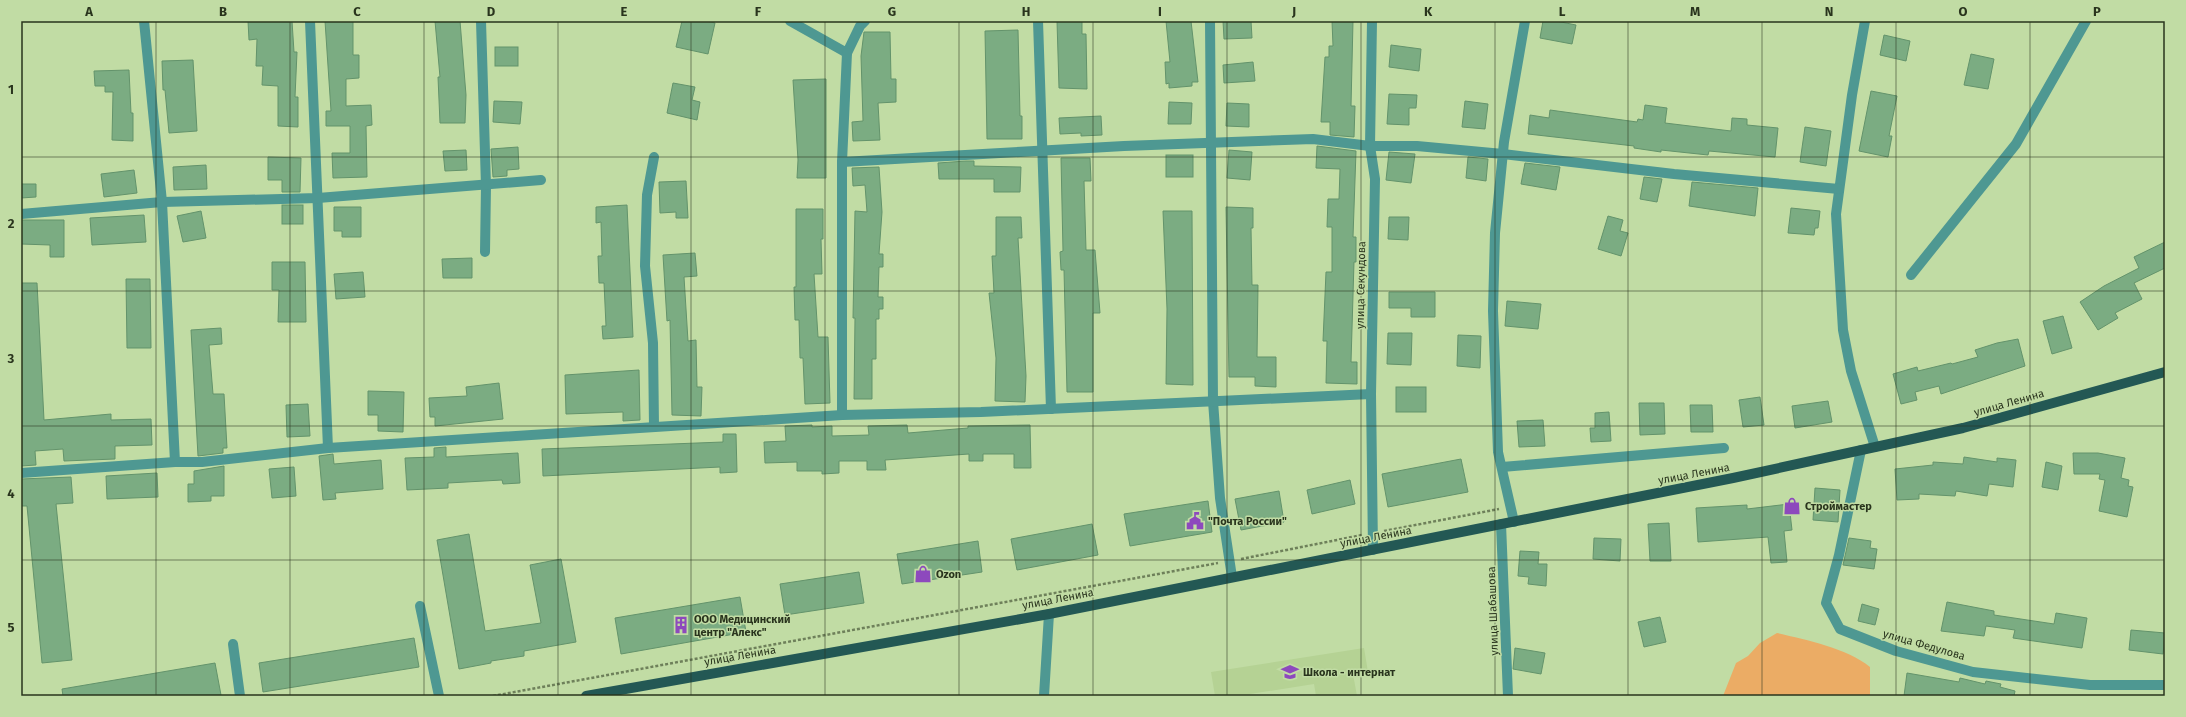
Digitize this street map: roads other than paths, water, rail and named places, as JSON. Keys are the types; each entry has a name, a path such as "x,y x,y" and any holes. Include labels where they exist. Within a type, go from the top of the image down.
{"main road":[{"name":"улица Ленина","path":"586,696 1049,614 1733,478 1963,428 2165,372"}],"street":[{"path":"144,21 162,202 175,462"},
{"path":"310,21 328,448"},
{"path":"481,21 486,186 485,252"},
{"path":"790,21 847,53"},
{"path":"842,415 842,162 847,53 860,26 865,21"},
{"path":"1038,21 1041,151 1051,408"},
{"path":"1210,21 1213,401 1220,498 1232,578"},
{"name":"улица Секундова","path":"1372,21 1370,146 1375,179 1371,394 1373,550"},
{"path":"1514,522 1498,452 1493,311 1495,233 1503,154 1525,21"},
{"path":"1865,21 1852,95 1836,222 1843,330 1851,371 1876,447"},
{"path":"1911,275 2016,144 2086,21"},
{"path":"842,162 1124,146 1210,144 1243,140 1313,139 1370,146 1417,146 1503,154 1681,174 1839,189"},
{"path":"654,157 647,195 646,266 653,343 654,427"},
{"path":"21,214 162,202 318,198 486,186 541,180"},
{"path":"21,472 175,462 202,462 328,448 842,415 1051,408 1371,394"},
{"path":"1502,467 1724,448"},
{"name":"улица Федулова","path":"1861,450 1839,555 1826,603 1840,629 1896,651 1973,672 2090,685 2165,685"},
{"name":"улица Шабашова","path":"1501,524 1508,696"},
{"path":"420,606 439,696"},
{"path":"1044,696 1049,614"},
{"path":"233,644 240,696"}],"place":[{"name":"Строймастер","path":"1792,506"},
{"name":"\"Почта России\"","path":"1195,521"},
{"name":"Ozon","path":"923,574"},
{"name":"ООО Медицинский центр \"Алекс\"","path":"681,625"},
{"name":"Школа - интернат","path":"1290,672"}]}
